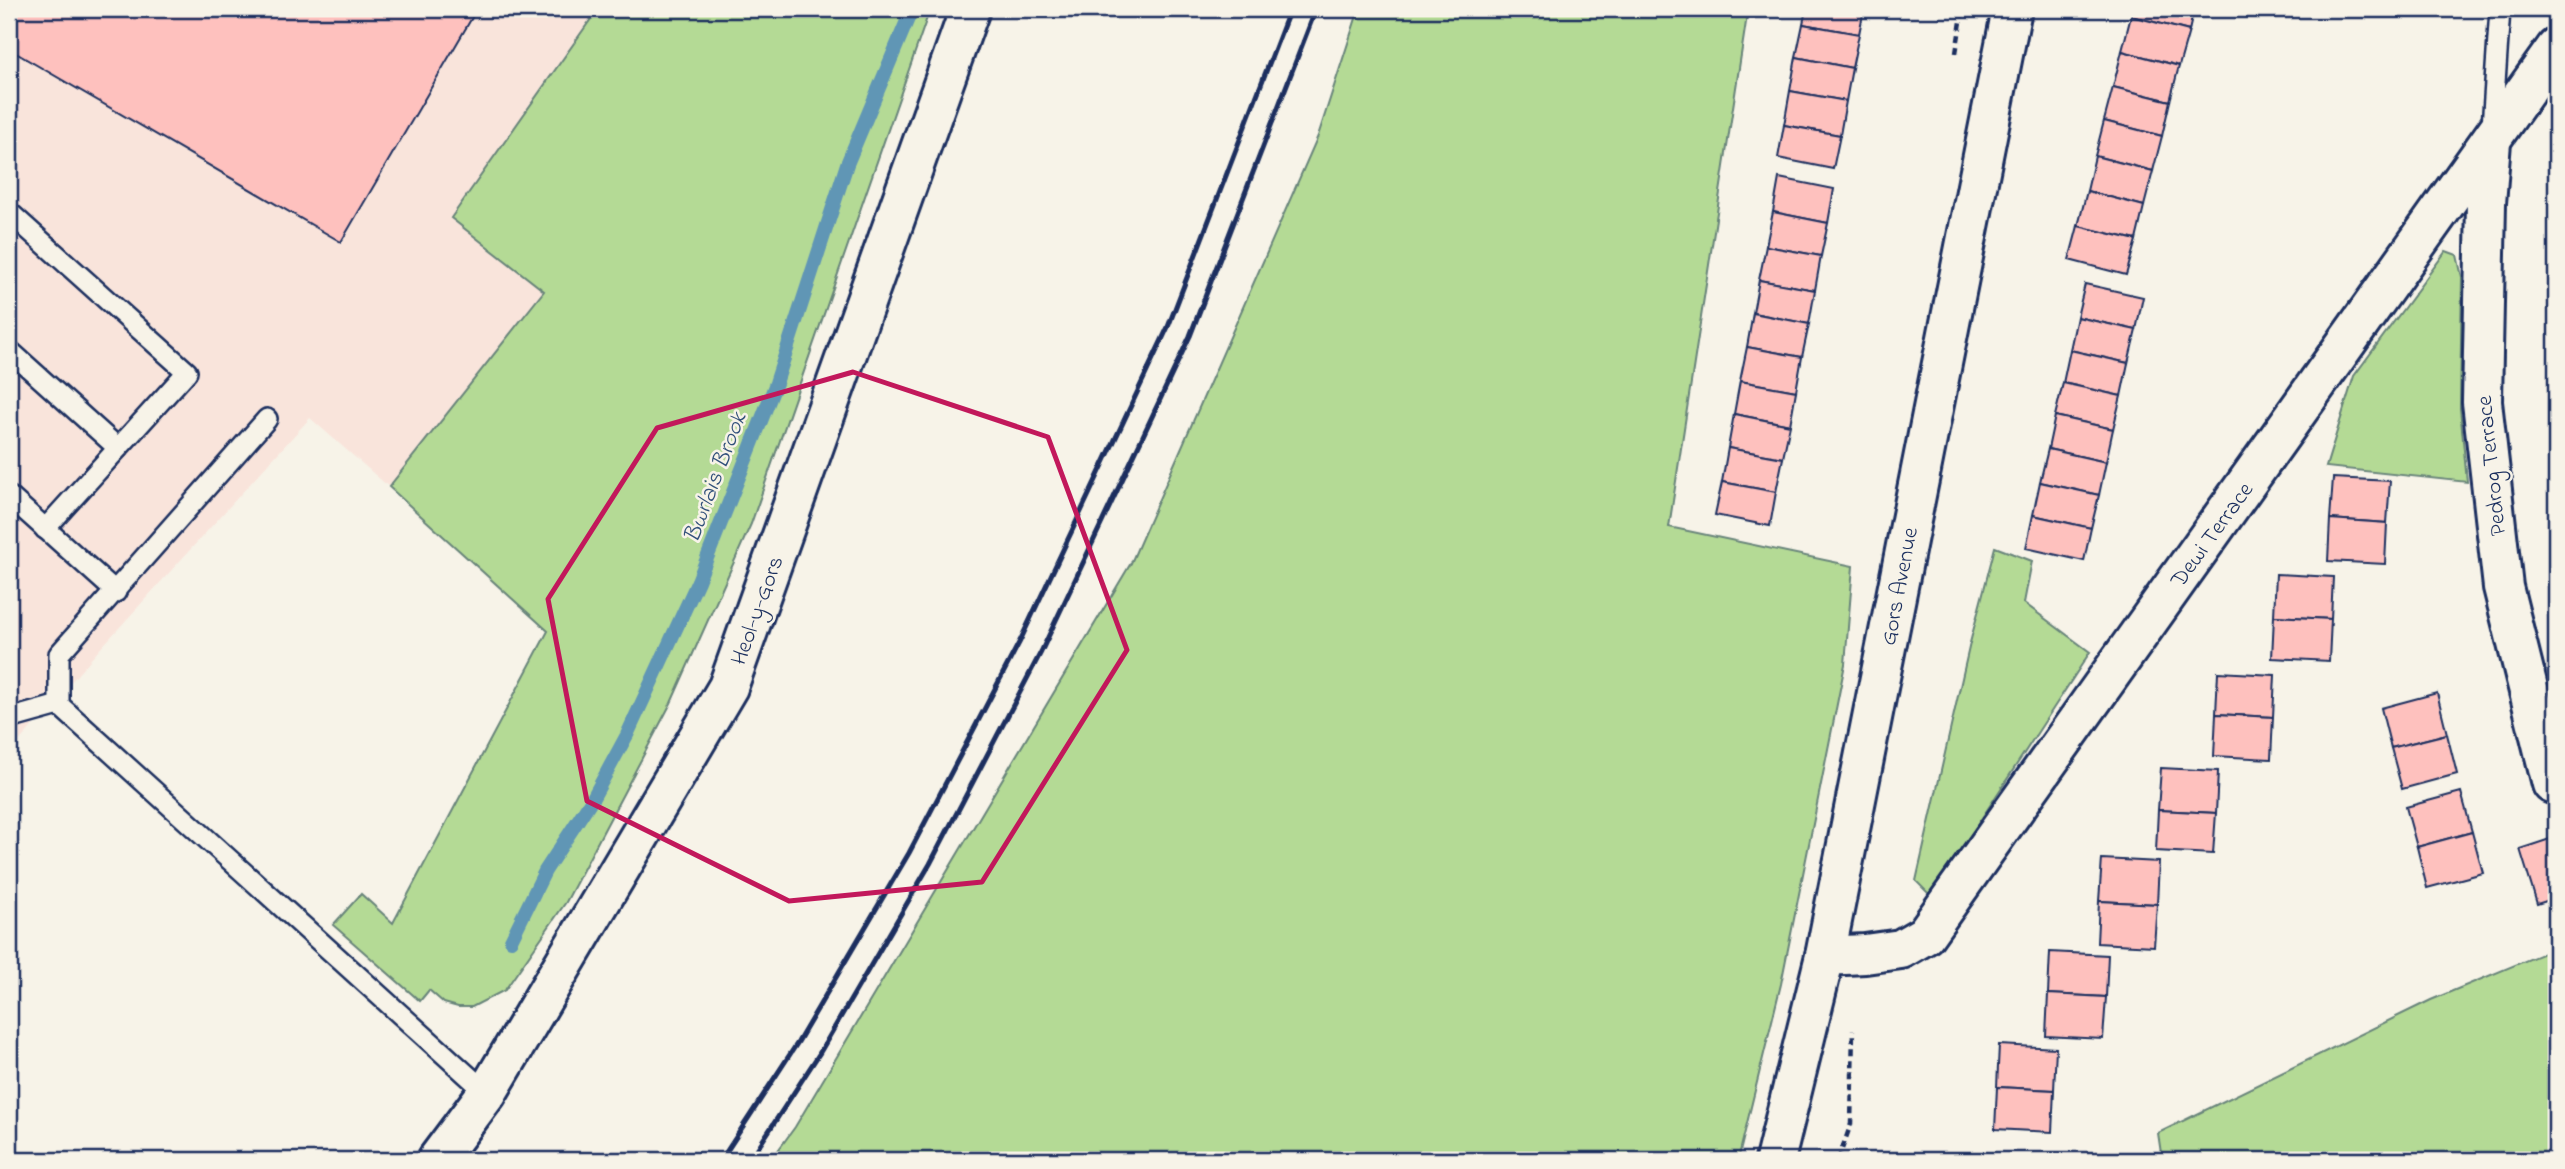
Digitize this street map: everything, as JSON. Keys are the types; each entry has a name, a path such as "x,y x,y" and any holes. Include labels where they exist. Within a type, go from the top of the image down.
{"street":[{"name":"Heol-y-Gors","path":"437,1160 487,1093 728,687 970,9"},
{"name":"Gors Avenue","path":"1775,1160 1825,956 2012,9"},
{"name":"Dewi Terrace","path":"1825,956 1901,949 1925,935 2556,48"},
{"name":"Pedrog Terrace","path":"2491,142 2486,203 2482,402 2503,587 2552,783"}],"lane":[{"path":"2491,142 2500,9"},
{"path":"9,212 187,372 45,529"},
{"path":"9,350 118,448"},
{"path":"267,419 60,654 59,705 487,1093"},
{"path":"9,496 116,592"},
{"path":"9,719 59,705"}],"highlighted area":[{"path":"853,372 1048,437 1127,650 982,882 789,901 587,801 548,599 657,428"}],"shaded area":[{"path":"9,9 598,9 452,217 544,291 389,487 310,418 9,753"}],"green space":[{"path":"598,9 930,9 751,524 671,703 566,902 505,990 472,1007 444,1003 429,990 420,1001 333,925 361,894 393,923 548,631 389,487 544,291 451,218"},
{"path":"1359,9 1748,9 1669,527 1853,566 1845,664 1781,984 1738,1160 771,1160 795,1127 1131,563 1318,136"},
{"path":"2446,251 2457,255 2462,277 2460,408 2467,482 2326,467 2354,376"},
{"path":"1995,547 2032,561 2024,603 2090,652 1931,896 1916,881 1970,643"},
{"path":"2556,948 2556,1160 2162,1160 2158,1133 2431,1000"}],"building":[{"path":"9,9 477,9 341,242 9,49"},
{"path":"1806,9 1864,9 1859,34 1803,24"},
{"path":"2133,9 2194,9 2189,31 2131,16"},
{"path":"2131,16 2189,31 2179,66 2122,51"},
{"path":"1803,24 1859,34 1852,68 1796,57"},
{"path":"2122,51 2179,66 2170,101 2113,87"},
{"path":"1796,57 1852,68 1846,101 1790,91"},
{"path":"2113,87 2170,101 2162,136 2104,121"},
{"path":"1790,91 1846,101 1840,135 1784,125"},
{"path":"2104,121 2162,136 2153,171 2095,156"},
{"path":"1784,125 1840,135 1833,169 1778,158"},
{"path":"2095,156 2153,171 2144,206 2087,191"},
{"path":"1779,178 1834,189 1828,223 1773,212"},
{"path":"2087,191 2144,206 2136,240 2078,226"},
{"path":"1773,212 1828,223 1821,256 1766,246"},
{"path":"2078,226 2136,240 2126,275 2069,260"},
{"path":"1766,246 1821,256 1815,290 1759,280"},
{"path":"1759,280 1815,290 1809,324 1753,313"},
{"path":"2085,284 2143,297 2136,330 2077,317"},
{"path":"1753,313 1809,324 1802,357 1747,347"},
{"path":"2077,317 2136,330 2128,363 2070,350"},
{"path":"1747,347 1802,357 1796,391 1740,381"},
{"path":"2070,350 2128,363 2121,396 2063,383"},
{"path":"1740,381 1796,391 1790,425 1734,414"},
{"path":"2063,383 2121,396 2113,429 2055,416"},
{"path":"1734,414 1790,425 1783,458 1728,448"},
{"path":"2055,416 2113,429 2106,462 2048,449"},
{"path":"1728,448 1783,458 1776,492 1722,482"},
{"path":"2048,449 2106,462 2099,495 2040,482"},
{"path":"2333,478 2390,481 2387,523 2330,519"},
{"path":"1722,482 1776,492 1770,526 1715,515"},
{"path":"2040,482 2099,495 2091,528 2033,515"},
{"path":"2033,515 2091,528 2084,561 2026,548"},
{"path":"2330,519 2387,523 2385,564 2328,561"},
{"path":"2276,574 2333,577 2331,619 2274,616"},
{"path":"2274,616 2331,619 2329,661 2272,658"},
{"path":"2218,672 2275,675 2273,717 2216,714"},
{"path":"2437,693 2447,734 2391,748 2381,708"},
{"path":"2216,714 2273,717 2271,759 2214,756"},
{"path":"2447,734 2457,774 2402,789 2391,748"},
{"path":"2161,768 2218,771 2216,813 2158,810"},
{"path":"2461,792 2472,832 2417,847 2406,807"},
{"path":"2158,810 2216,813 2213,854 2156,851"},
{"path":"2472,832 2483,873 2427,888 2417,847"},
{"path":"2556,837 2556,898 2537,904 2520,849"},
{"path":"2102,859 2159,862 2157,904 2099,901"},
{"path":"2099,901 2157,904 2154,946 2097,943"},
{"path":"2050,952 2108,955 2106,997 2048,994"},
{"path":"2048,994 2106,997 2103,1039 2046,1036"},
{"path":"1999,1045 2056,1048 2054,1090 1997,1087"},
{"path":"1997,1087 2054,1090 2052,1132 1995,1129"}],"waterway":[{"name":"Bwrlais Brook","path":"511,940 545,871 594,796 627,735 698,581 776,383 847,164 912,9"}],"railway":[{"path":"721,1160 798,1042 909,853 1020,641 1168,327 1290,9"},
{"path":"750,1160 819,1054 930,864 1041,652 1190,336 1316,9"}]}
